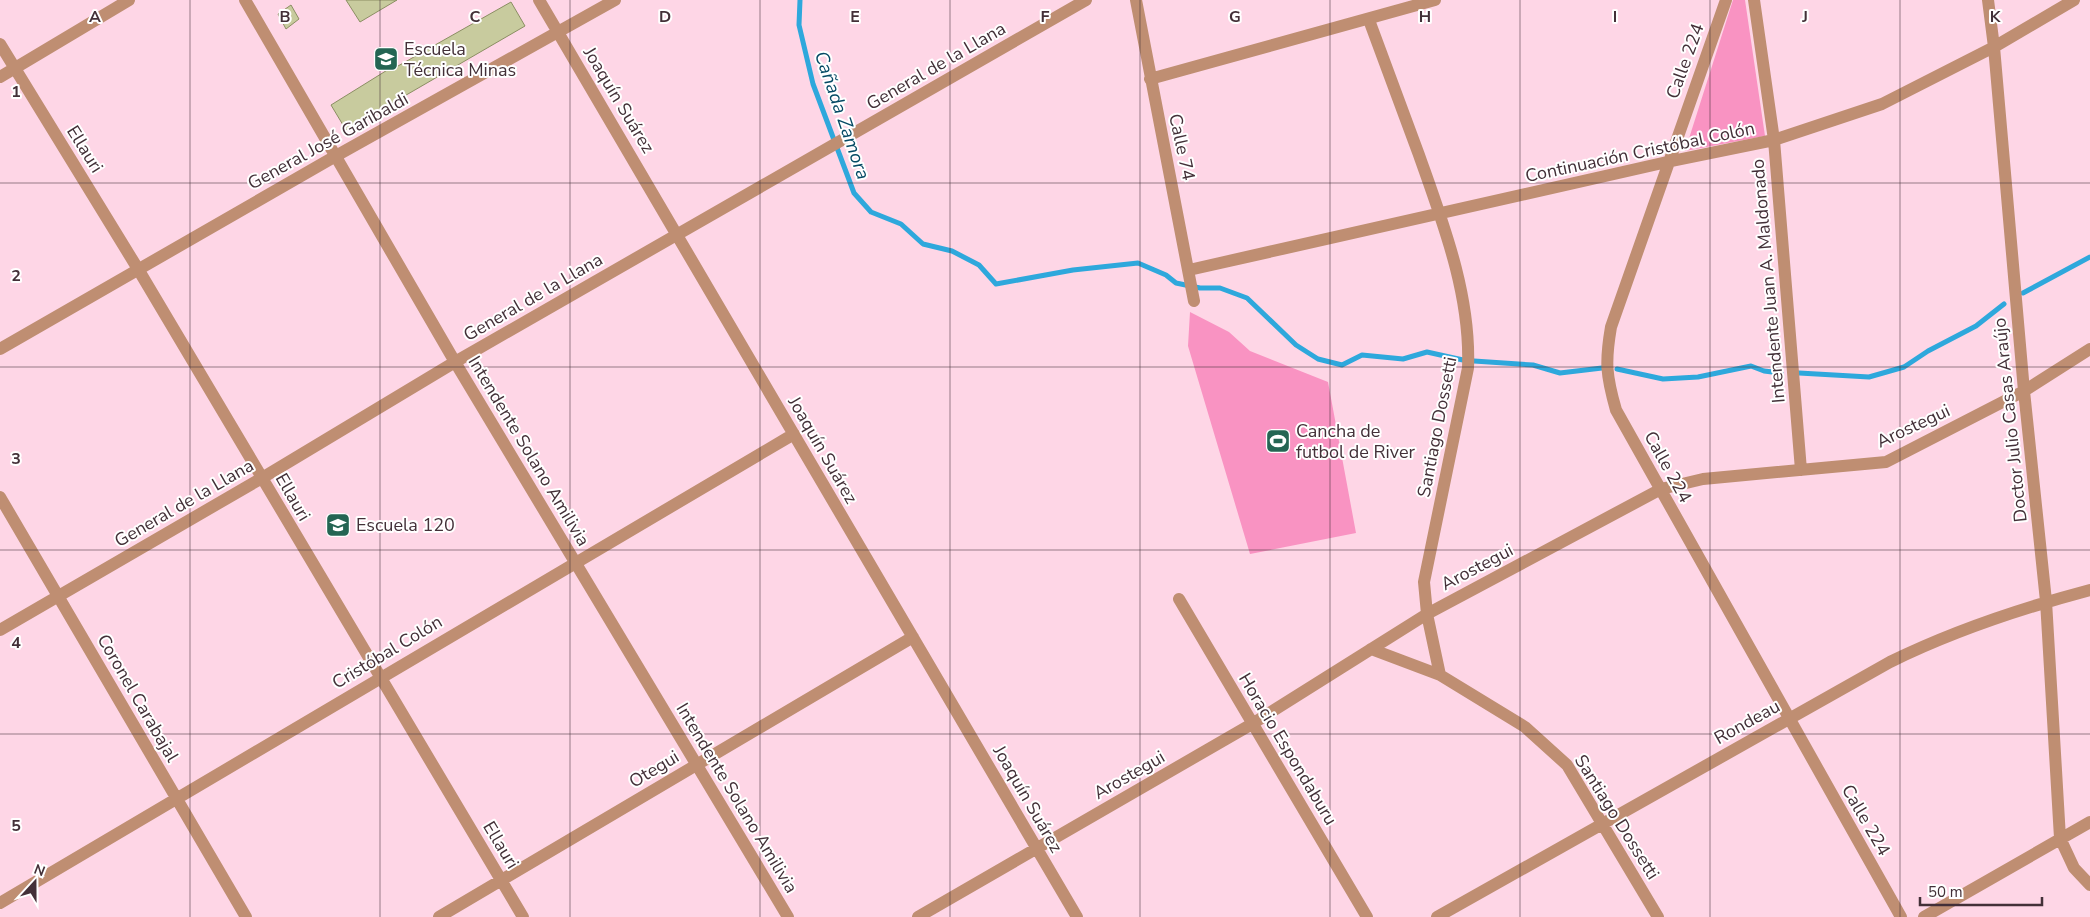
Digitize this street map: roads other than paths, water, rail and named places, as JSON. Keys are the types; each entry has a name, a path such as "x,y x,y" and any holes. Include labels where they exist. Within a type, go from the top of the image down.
{"street":[{"path":"0,77 129,0"},
{"name":"Intendente Solano Amilivia","path":"245,0 334,157 788,917"},
{"name":"Joaquín Suárez","path":"539,0 1077,917"},
{"name":"General José Garibaldi","path":"0,349 334,157 615,0"},
{"name":"General de la Llana","path":"0,630 262,478 456,362 1086,0"},
{"name":"Calle 74","path":"1136,0 1193,297"},
{"path":"1150,79 1369,20 1435,0"},
{"name":"Calle 224","path":"1726,0 1610,327 1606,354 1607,379 1616,410 1901,917"},
{"name":"Intendente Juan A. Maldonado","path":"1754,0 1774,140 1801,470"},
{"name":"Doctor Julio Casas Araújo","path":"1988,0 1994,47 2024,391 2046,601 2060,838"},
{"name":"Continuación Cristóbal Colón","path":"1190,274 1440,214 1667,162 1774,140 1882,104 1994,47 2074,0"},
{"name":"Santiago Dossetti","path":"1369,20 1440,214 1466,313 1469,349 1468,368 1424,582 1427,614 1440,675"},
{"name":"Ellauri","path":"0,44 138,269 379,678 523,917"},
{"name":"Arostegui","path":"918,917 1252,724 1427,614 1661,489 1703,479 1886,462 2024,391 2090,349"},
{"name":"Cristóbal Colón","path":"0,903 794,434"},
{"name":"Coronel Carabajal","path":"0,497 246,917"},
{"name":"Rondeau","path":"1437,917 1890,662 1929,643 2046,601 2090,590"},
{"name":"Horacio Espondaburu","path":"1179,598 1367,917"},
{"name":"Otegui","path":"439,917 913,637"},
{"name":"Santiago Dossetti","path":"1371,649 1440,675 1525,727 1567,765 1658,917"},
{"path":"1924,917 2090,822"},
{"path":"2060,838 2074,868 2090,885"}],"waterway":[{"name":"Cañada Zamora","path":"800,0 799,25 813,84 854,193 871,212 901,224 923,244 952,251 979,265 996,284 1073,270 1138,263 1166,275 1176,283 1200,288 1220,288 1247,298 1296,345 1318,359 1342,365 1362,355 1403,359 1427,352 1463,360"},
{"name":"Cañada Zamora","path":"2023,293 2090,257"},
{"name":"Cañada Zamora","path":"1799,373 1869,377 1904,367 1928,351 1976,326 2004,304"},
{"name":"Cañada Zamora","path":"1474,361 1533,365 1560,373 1602,368"},
{"name":"Cañada Zamora","path":"1617,369 1663,379 1698,377 1751,366 1764,371 1781,373"}],"place":[{"name":"Escuela Técnica Minas","path":"386,59"},
{"name":"Cancha de futbol de River","path":"1278,441"},
{"name":"Escuela 120","path":"338,525"}]}
